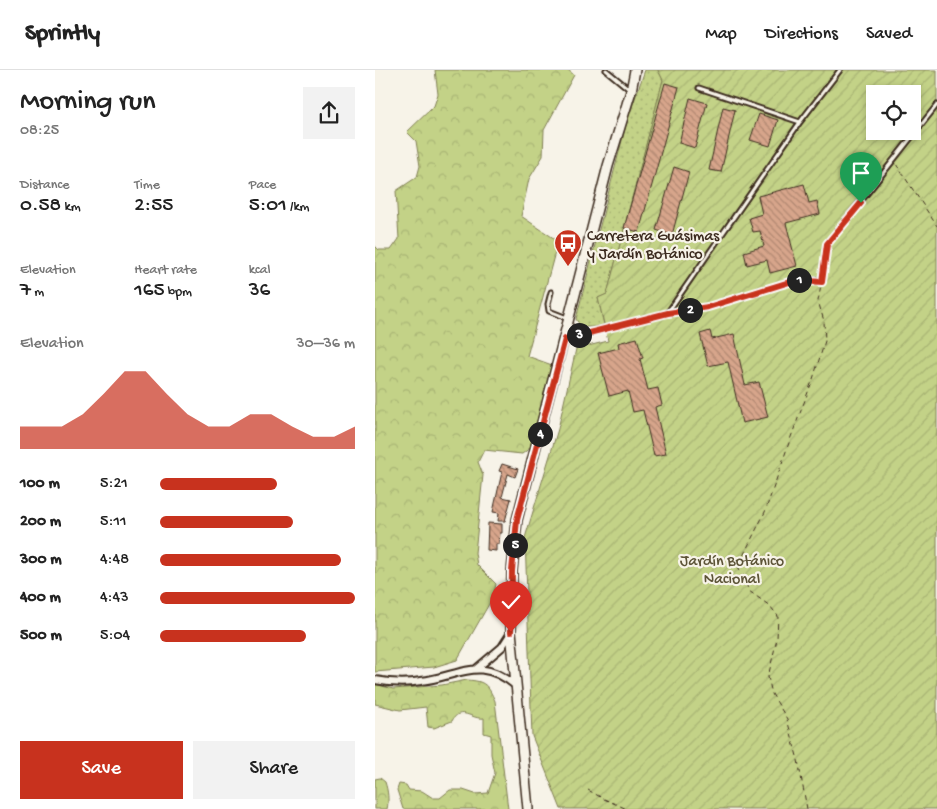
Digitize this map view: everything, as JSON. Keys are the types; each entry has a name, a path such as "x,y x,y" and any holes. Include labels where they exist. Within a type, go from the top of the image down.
{"main road":[{"path":"528,809 511,632 512,571 517,520 608,166 631,91 635,70"}],"street":[{"path":"476,669 502,647 511,632"},
{"path":"375,680 396,684 423,681 476,669 488,670 504,675 517,687"}],"lane":[{"path":"607,70 631,91"},
{"path":"668,313 800,122 840,70"},
{"path":"699,88 800,122"},
{"path":"565,339 668,313 708,307 796,280 822,282 827,244 937,105"},
{"path":"551,292 548,304 549,311 569,319"}],"path":[{"path":"894,161 937,226"},
{"path":"807,809 798,760 787,719 772,694 768,677 777,639 778,616 770,606 749,591 739,566 765,512 825,341 824,321 819,301 822,282"},
{"path":"588,790 627,809"}],"green space":[{"path":"435,70 568,70 574,75 544,130 543,156 529,179 521,216 558,241 527,356 552,365 530,448 522,454 484,450 478,462 483,475 475,553 477,565 496,584 493,597 457,660 434,667 375,672 375,246 379,250 391,250 399,239 396,191 417,177 420,166 416,141 407,132 434,106 438,94"},
{"path":"645,70 658,70 663,80 607,294 598,298 604,325 581,327 576,319 627,121"},
{"name":"Jardín Botánico Nacional","path":"658,70 937,70 937,809 561,809 532,736 525,538 558,429 576,349 608,341 598,298 607,294 663,80"},
{"path":"467,680 478,681 485,685 495,701 508,809 403,809 397,790 399,784 406,785 409,790 422,791 433,798 440,798 450,790 463,790 475,794 488,793 495,773 491,754 491,735 484,733 484,718 459,714 452,721 434,728 428,727 426,707 400,710 375,704 375,684 393,689 442,685"},
{"path":"380,778 385,782 387,789 387,809 375,809 375,779"}],"building":[{"path":"665,83 679,87 639,232 624,228"},
{"path":"690,98 707,103 695,148 679,143"},
{"path":"723,107 735,110 721,172 709,170"},
{"path":"759,114 778,120 770,146 750,140"},
{"path":"674,167 689,172 672,235 656,230"},
{"path":"804,184 809,203 817,201 820,214 786,223 797,266 770,273 767,260 747,265 744,252 764,246 760,231 753,232 749,218 762,214 758,196"},
{"path":"710,331 712,339 734,334 745,385 759,382 768,417 742,423 728,362 708,366 700,334"},
{"path":"637,338 643,358 640,359 648,390 658,388 662,405 655,407 666,454 654,456 643,410 633,412 628,391 609,396 598,353 619,348 618,343"},
{"path":"502,464 518,469 515,477 508,474 502,497 511,499 505,521 498,521 499,513 493,512 502,472 499,471"},
{"path":"488,523 502,524 502,533 500,533 499,544 496,544 496,551 487,550"}],"place":[{"name":"Carretera Guásimas y Jardín Botánico","path":"568,267"}],"route":[{"path":"511,632 512,571 517,520 565,339 668,313 732,301 796,280 822,282 827,244 861,203"}]}
